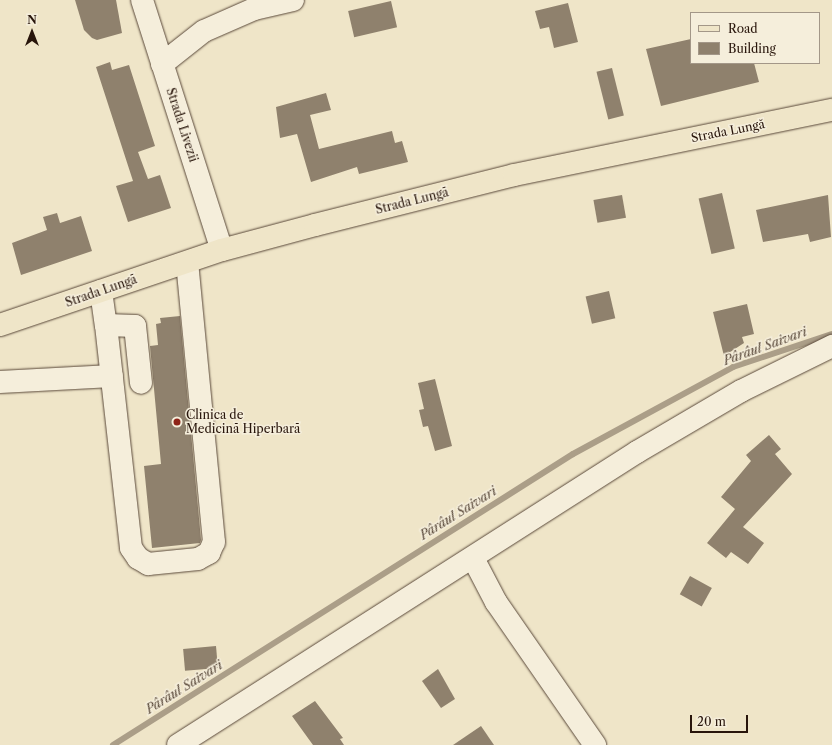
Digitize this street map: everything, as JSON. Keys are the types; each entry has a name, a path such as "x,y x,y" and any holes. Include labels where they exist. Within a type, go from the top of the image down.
{"main road":[{"name":"Strada Lungă","path":"0,325 222,250 514,175 832,110"}],"street":[{"name":"Strada Livezii","path":"142,0 222,250"},
{"path":"162,64 204,31 254,9 293,0"},
{"path":"101,291 131,548 138,558 148,564 198,559 209,553 214,542 187,263"},
{"path":"106,325 135,326 141,383"},
{"path":"178,745 637,452 741,391 832,346"},
{"path":"0,382 112,376"},
{"path":"473,558 496,602 595,745"}],"building":[{"path":"75,0 116,0 122,33 97,40 92,38 84,30"},
{"path":"391,1 397,27 354,37 348,11"},
{"path":"568,3 578,42 554,48 549,27 540,29 535,11"},
{"path":"690,39 690,64 754,64 759,82 661,106 646,49"},
{"path":"110,62 112,70 129,65 155,146 138,152 148,179 160,175 171,208 128,222 116,186 133,181 96,67"},
{"path":"612,68 624,116 608,119 596,72"},
{"path":"326,93 331,110 310,115 319,149 392,131 395,143 402,141 408,162 359,174 357,167 311,182 297,134 280,138 276,107"},
{"path":"722,193 735,249 711,254 699,198"},
{"path":"622,195 626,218 597,223 593,200"},
{"path":"828,195 831,237 810,242 808,234 763,242 756,210"},
{"path":"57,213 60,223 81,216 92,251 21,275 12,243 47,230 43,217"},
{"path":"609,291 615,318 592,324 586,296"},
{"path":"747,304 754,334 742,337 744,343 724,356 713,312"},
{"path":"180,316 201,540 200,543 152,548 144,466 161,464 150,346 158,345 156,324 161,323 160,318"},
{"path":"435,379 452,446 435,451 428,426 423,427 419,410 424,409 418,383"},
{"path":"769,435 781,449 775,454 792,474 743,527 764,543 748,564 731,552 726,558 707,543 735,509 721,497 751,461 746,455"},
{"path":"690,576 712,588 702,606 680,594"},
{"path":"216,646 218,668 185,671 183,649"},
{"path":"438,669 455,699 441,708 422,681"},
{"path":"315,701 343,738 340,739 344,745 313,745 292,716"},
{"path":"481,726 494,745 453,745"}],"waterway":[{"name":"Pârâul Saivari","path":"113,745 573,454 733,367 832,334"}],"place":[{"name":"Clinica de Medicină Hiperbară","path":"177,422"}]}
